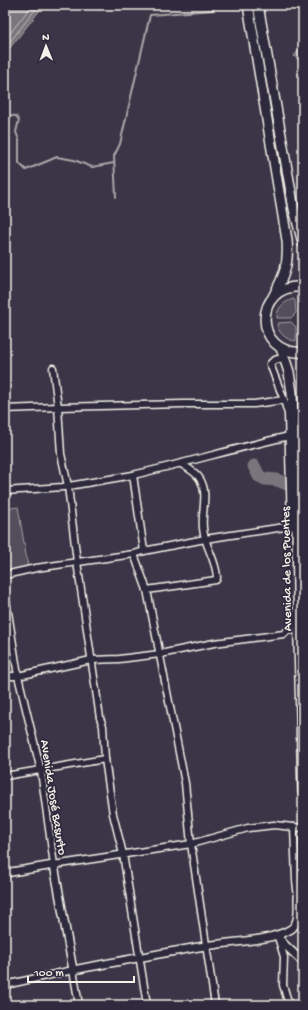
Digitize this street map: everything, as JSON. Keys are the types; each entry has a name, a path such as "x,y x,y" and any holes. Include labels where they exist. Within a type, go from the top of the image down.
{"main road":[{"path":"248,5 288,251 285,272 265,313 265,324 266,330 272,340 281,348 293,352 303,352"},
{"path":"258,5 294,209 303,243"},
{"path":"273,297 287,288 303,287"},
{"name":"Avenida de los Puentes","path":"281,348 292,388 296,475 294,528 299,606 303,792"}],"street":[{"path":"5,575 36,568 134,554 205,539 294,528 288,414 270,364 275,359 284,358"},
{"path":"53,368 58,407 61,454 68,486 91,660 100,718 103,725 105,759 113,814 123,854 139,958 148,1005"},
{"path":"5,409 183,404 254,404 284,400"},
{"path":"5,491 68,486 133,475 289,436"},
{"path":"148,590 216,580 218,575 203,529 205,496 203,486 195,473 181,464"},
{"path":"133,475 144,551"},
{"path":"134,554 148,590 185,783 191,844 215,1005"},
{"name":"Avenida José Basurto","path":"5,593 18,676 41,771 54,865 74,970 79,1005"},
{"path":"5,676 18,676 91,660 119,659 160,654 214,643 284,634 293,625 299,606"},
{"path":"5,776 105,759"},
{"path":"5,873 191,844 248,828 274,825 303,828"},
{"path":"5,985 139,958 206,946 277,936 292,929 297,921 301,896 296,880 294,827"},
{"path":"277,936 303,962"},
{"path":"277,936 284,957 283,985 289,1005"}],"shaded area":[{"path":"294,299 296,313 291,318 277,318 280,308 287,301"},
{"path":"291,322 296,327 295,341 283,336 277,325 278,323"},
{"path":"18,507 28,567 5,571 5,509"}],"water":[{"path":"5,5 44,5 5,54"},
{"path":"303,45 303,64 294,56"}],"waterway":[{"path":"116,197 114,156 120,144 150,15 213,10"},
{"path":"5,115 16,116 19,120 16,132 19,140 19,163 26,170 57,157 74,160 92,167 114,163"},
{"path":"254,466 259,476 265,479 277,480 287,484"}]}
